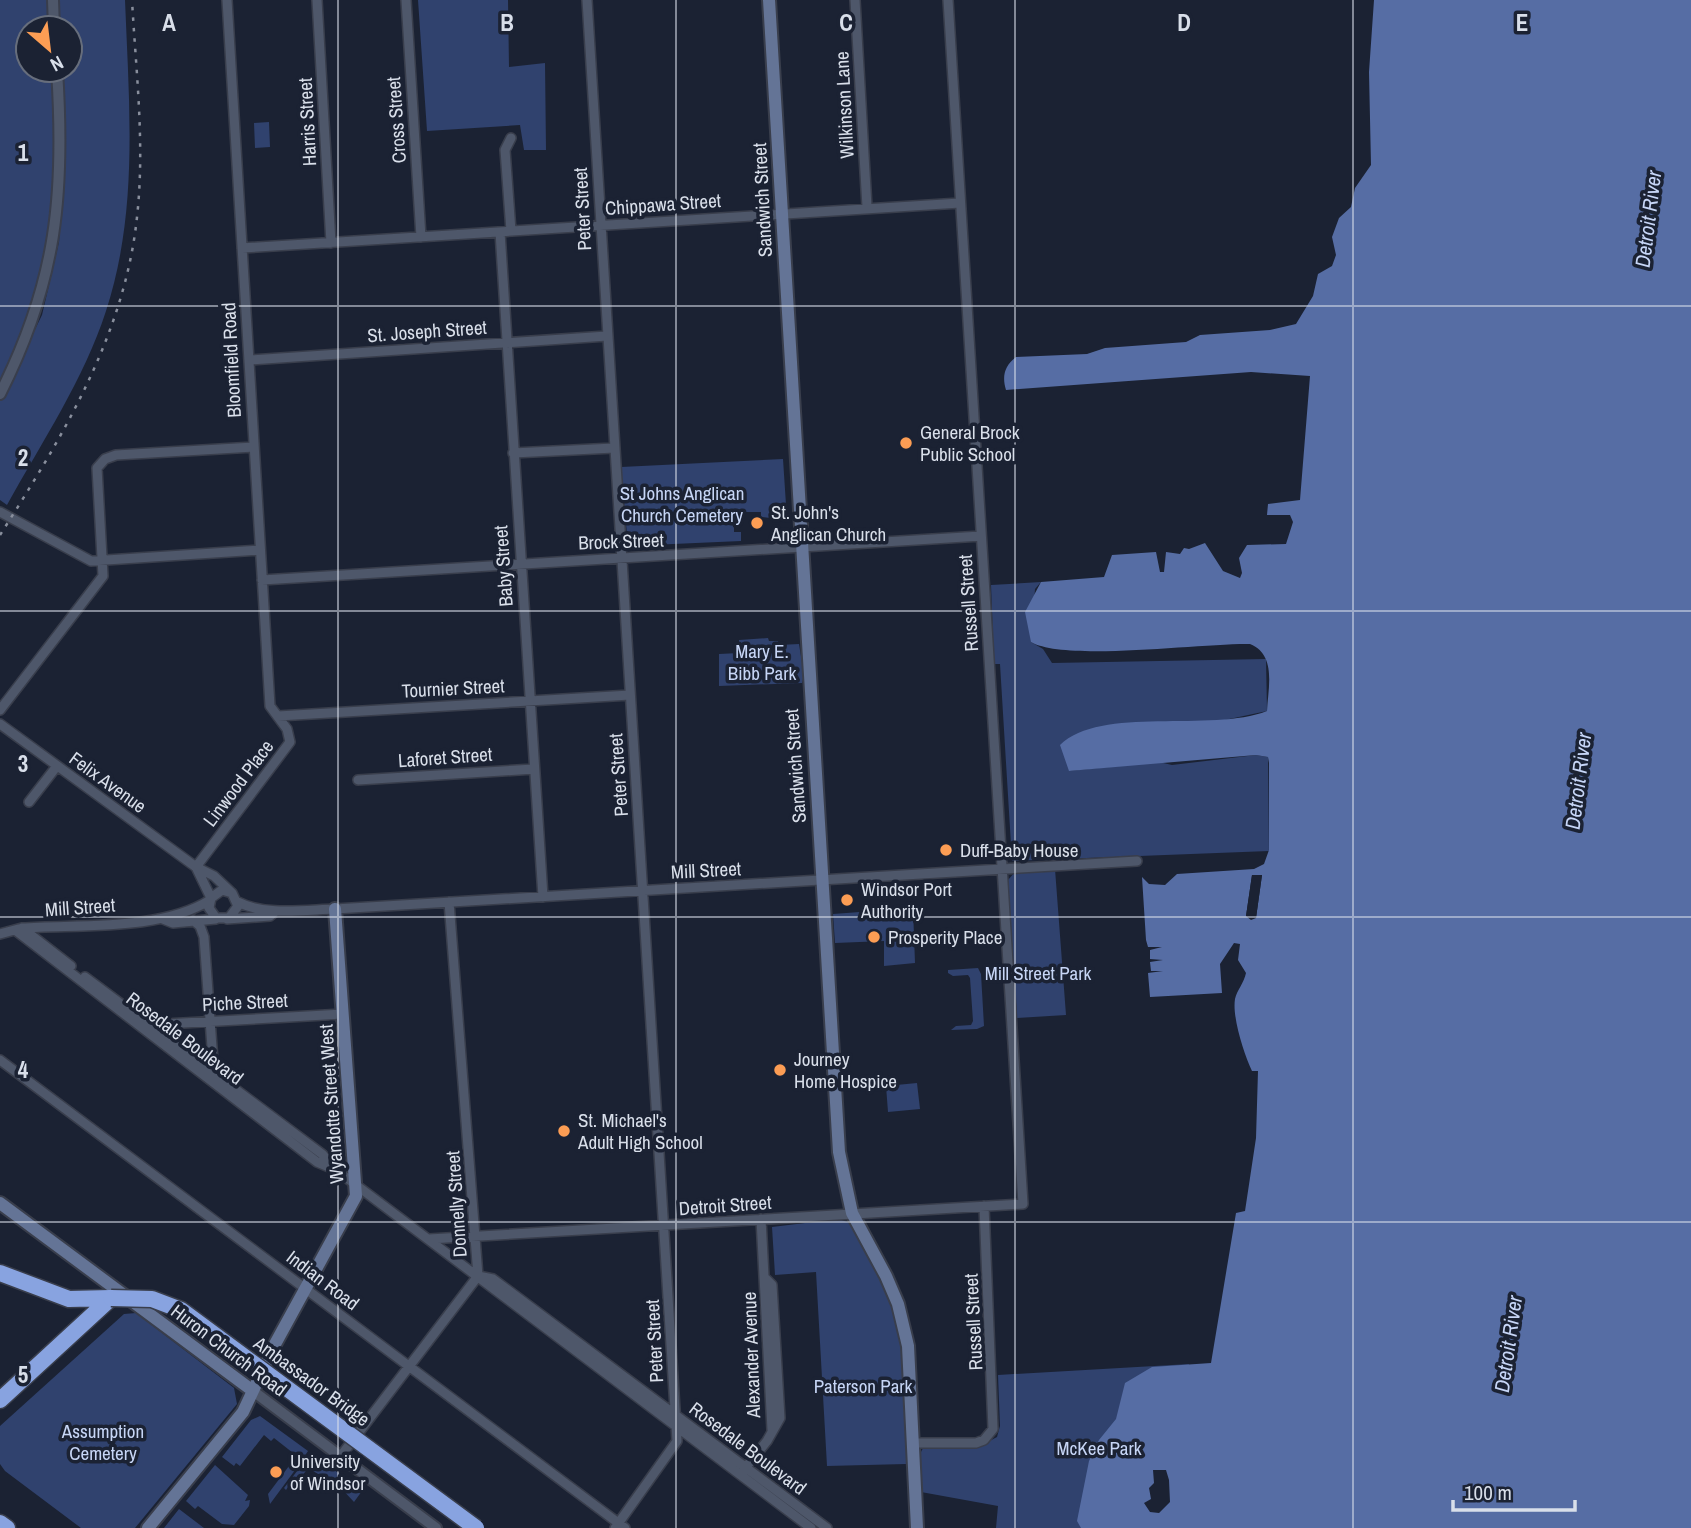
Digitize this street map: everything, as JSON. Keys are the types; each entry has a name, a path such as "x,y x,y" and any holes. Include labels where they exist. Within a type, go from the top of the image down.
{"highway":[{"name":"Ambassador Bridge","path":"0,1273 69,1299 152,1299 181,1310 476,1528"},
{"path":"0,1400 111,1298"},
{"path":"0,1387 24,1379"},
{"path":"0,1523 7,1528"}],"main road":[{"name":"Sandwich Street","path":"769,0 839,1152 852,1213 886,1276 904,1326 911,1385 916,1524"},
{"name":"Wyandotte Street West","path":"148,1528 243,1412 306,1289 352,1207 357,1186 335,909"},
{"name":"Huron Church Road","path":"0,1203 253,1391"}],"street":[{"name":"Bloomfield Road","path":"227,0 262,580 271,706 278,716"},
{"name":"Harris Street","path":"317,0 331,243"},
{"name":"Cross Street","path":"406,0 421,237"},
{"name":"Peter Street","path":"587,0 677,1441 674,1450 620,1526"},
{"name":"Wilkinson Lane","path":"855,0 867,207"},
{"name":"Russell Street","path":"948,0 1023,1204"},
{"path":"0,394 32,326 51,258 60,194 57,84"},
{"path":"511,138 505,150 511,231"},
{"name":"Chippawa Street","path":"242,248 960,203"},
{"name":"Baby Street","path":"500,232 543,897"},
{"name":"St. Joseph Street","path":"248,360 607,337"},
{"path":"0,710 103,576 97,468 105,459 116,455 254,447"},
{"path":"513,453 614,448"},
{"path":"0,512 82,557 102,560 260,550"},
{"name":"Brock Street","path":"262,580 981,536"},
{"name":"Tournier Street","path":"278,716 630,695"},
{"name":"Linwood Place","path":"196,867 289,742 287,729 278,716"},
{"name":"Felix Avenue","path":"0,724 196,867 214,876 232,893"},
{"path":"29,802 57,766"},
{"name":"Laforet Street","path":"358,780 534,769"},
{"name":"Mill Street","path":"238,902 250,909 269,908 276,911 335,909 1137,861"},
{"name":"Felix Avenue","path":"196,867 210,899"},
{"path":"204,937 209,926 223,919 235,913 238,902 232,893 219,891 210,899 211,912 223,919"},
{"name":"Mill Street","path":"0,934 18,929 163,919 194,910 210,899"},
{"name":"Donnelly Street","path":"340,1457 478,1276 449,902"},
{"name":"Mill Street","path":"163,919 173,923 270,916 276,911"},
{"path":"193,920 200,926 204,937 213,1060 207,1073"},
{"name":"Rosedale Boulevard","path":"18,929 207,1073 323,1154 336,1170 676,1427 827,1528"},
{"name":"Piche Street","path":"156,1033 165,1024 343,1014"},
{"name":"Indian Road","path":"0,1060 620,1526"},
{"name":"Detroit Street","path":"429,1239 1023,1204"},
{"name":"Russell Street","path":"912,1443 976,1443 990,1436 995,1421 984,1206"},
{"name":"Alexander Avenue","path":"743,1471 780,1418 772,1285 766,1279 761,1219"},
{"name":"Rosedale Boulevard","path":"478,1276 494,1279 676,1416 811,1528"},
{"name":"Huron Church Road","path":"253,1391 436,1528"}],"green space":[{"path":"0,0 48,0 48,14 14,14 14,84 52,84 52,192 42,266 32,303 0,381"},
{"path":"58,0 125,0 129,117 128,196 116,273 97,336 61,410 7,505 0,500 0,401 42,315 59,242 65,139 63,84 84,84 84,14 58,14"},
{"path":"418,0 508,0 509,67 545,63 546,150 524,150 520,125 427,131"},
{"path":"269,122 270,147 255,148 254,123"},
{"name":"St Johns Anglican Church Cemetery","path":"783,459 787,520 761,517 761,512 742,512 740,520 734,521 734,532 741,532 741,541 628,546 621,467"},
{"path":"1041,582 1035,589 1031,642 1043,649 1052,663 1266,659 1267,711 1220,721 1154,722 1069,771 1159,762 1172,765 1256,755 1268,757 1269,851 1012,861 1000,664 994,664 991,585"},
{"name":"Mary E. Bibb Park","path":"768,638 769,641 778,641 779,645 799,644 804,675 802,683 719,686 719,654 739,653 739,640"},
{"name":"Mill Street Park","path":"1055,869 1066,1015 1017,1018 1008,880 1015,872"},
{"name":"Prosperity Place","path":"913,908 915,963 884,966 884,941 835,943 833,914"},
{"path":"978,968 981,974 984,1026 977,1029 951,1030 956,1026 971,1025 973,1021 970,978 968,975 953,976 948,970"},
{"path":"917,1083 920,1109 888,1112 886,1086"},
{"name":"Paterson Park","path":"838,1219 850,1223 881,1281 896,1320 905,1381 906,1464 827,1466 816,1272 775,1275 772,1227"},
{"name":"Assumption Cemetery","path":"136,1313 234,1388 237,1404 135,1528 81,1528 5,1471 0,1464 0,1426 124,1314"},
{"name":"McKee Park","path":"1189,1364 1159,1528 996,1528 998,1506 921,1492 919,1456 923,1448 978,1447 997,1437 1000,1426 998,1375"},
{"path":"260,1416 308,1451 302,1460 274,1438 271,1441 264,1435 240,1466 236,1463 234,1466 222,1457 251,1420"},
{"path":"311,1453 320,1459 311,1470 308,1468 297,1483 293,1480 286,1490 284,1488"},
{"path":"295,1458 301,1462 270,1504 268,1494"},
{"path":"321,1460 362,1491 354,1502 340,1487 313,1471"},
{"path":"215,1465 248,1495 245,1501 250,1500 249,1506 234,1525 222,1524 198,1506 195,1509 186,1501"},
{"path":"179,1509 204,1528 164,1528"}],"water":[{"name":"Detroit River","path":"1374,0 1691,0 1691,1528 1081,1528 1077,1521 1089,1461 1099,1440 1116,1419 1125,1383 1152,1367 1211,1363 1236,1213 1245,1211 1256,1138 1258,1071 1252,1071 1249,1064 1235,1015 1235,999 1246,973 1238,960 1240,944 1234,943 1220,964 1222,993 1150,997 1148,973 1163,971 1151,971 1150,962 1163,960 1150,959 1150,950 1162,947 1148,947 1146,940 1142,877 1149,884 1165,885 1177,874 1254,869 1264,864 1269,850 1269,763 1268,757 1256,755 1069,771 1060,745 1078,733 1102,726 1129,722 1217,720 1267,711 1269,673 1264,656 1250,644 1103,651 1048,648 1031,642 1025,612 1041,582 1104,577 1112,555 1156,552 1160,572 1164,572 1166,552 1180,554 1184,548 1189,549 1205,543 1223,571 1240,578 1242,573 1239,558 1247,545 1286,544 1293,522 1290,515 1267,515 1268,504 1300,500 1310,376 1251,372 1006,390 1005,372 1016,357 1087,354 1105,348 1186,342 1200,335 1270,330 1296,324 1313,296 1318,274 1332,266 1336,255 1332,237 1339,218 1351,207 1355,188 1371,165 1369,72","holes":["1252,875 1262,875 1256,918 1246,916"]}],"pier":[{"path":"1252,875 1262,875 1256,918 1251,920 1246,916"},
{"path":"1153,1470 1166,1470 1169,1480 1170,1502 1159,1513 1150,1512 1144,1503 1151,1499 1149,1488 1154,1483"}],"railway":[{"path":"0,535 46,461 87,384 105,343 130,260 137,217 140,163 132,0"}],"place":[{"name":"General Brock Public School","path":"906,443"},
{"name":"St. John's Anglican Church","path":"757,523"},
{"name":"Duff-Baby House","path":"946,850"},
{"name":"Windsor Port Authority","path":"847,900"},
{"name":"Prosperity Place","path":"874,937"},
{"name":"Journey Home Hospice","path":"780,1070"},
{"name":"St. Michael's Adult High School","path":"564,1131"},
{"name":"University of Windsor","path":"276,1472"}]}
